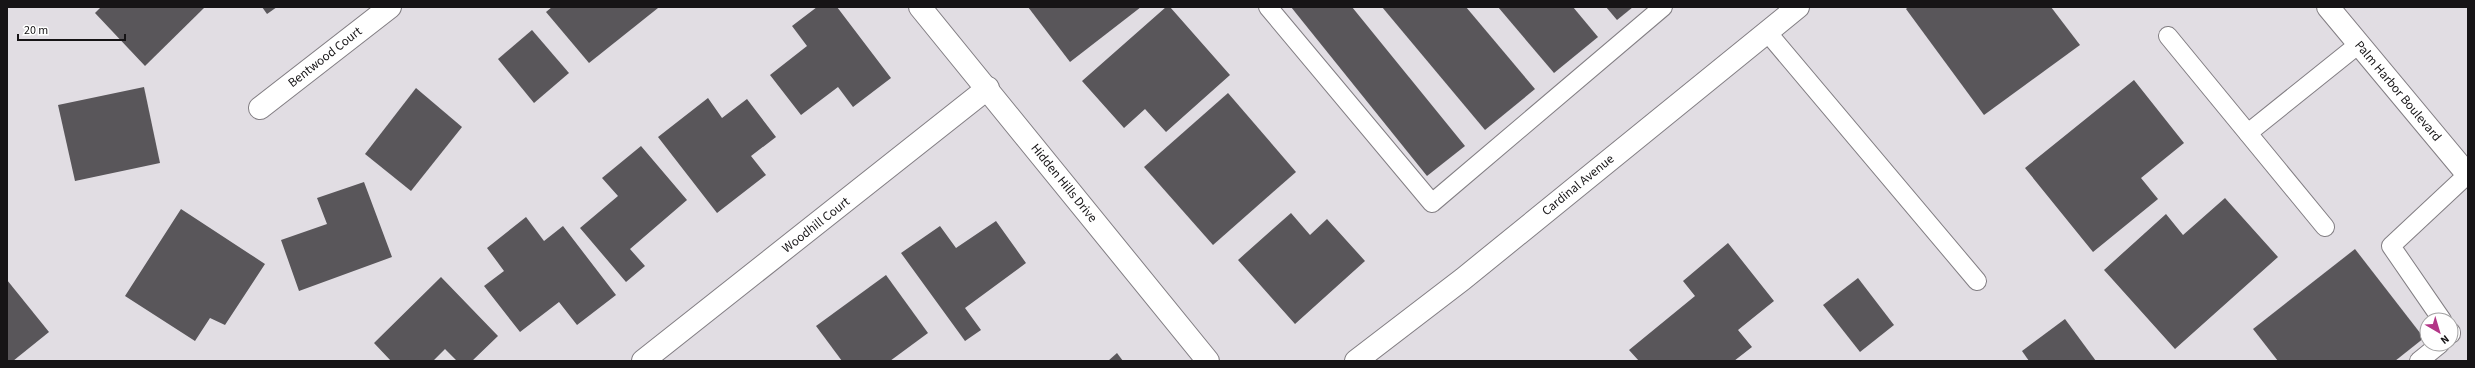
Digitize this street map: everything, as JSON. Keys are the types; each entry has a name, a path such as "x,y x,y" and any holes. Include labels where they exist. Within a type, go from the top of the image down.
{"street":[{"name":"Bentwood Court","path":"260,108 390,7"},
{"name":"Hidden Hills Drive","path":"920,7 988,88 1208,361"},
{"name":"Cardinal Avenue","path":"1356,361 1463,279 1798,7"},
{"name":"Palm Harbor Boulevard","path":"2328,7 2468,175"},
{"name":"Woodhill Court","path":"644,361 988,88"}],"lane":[{"path":"1268,7 1432,203 1663,7"},
{"path":"1767,32 1977,281"},
{"path":"2168,36 2325,227"},
{"path":"2248,133 2360,44"},
{"path":"2436,312 2391,246 2468,175"},
{"path":"2419,361 2430,352"}],"building":[{"path":"101,7 205,7 145,66 95,13"},
{"path":"262,7 277,7 267,14"},
{"path":"552,7 658,8 589,63 546,12"},
{"path":"817,7 837,7 891,78 853,107 838,87 801,115 770,75 807,46 792,26"},
{"path":"1028,7 1141,7 1070,62"},
{"path":"1166,7 1170,7 1230,75 1166,132 1145,109 1124,128 1082,81"},
{"path":"1291,7 1352,7 1465,146 1427,176"},
{"path":"1382,7 1466,7 1535,89 1485,130"},
{"path":"1498,7 1573,7 1598,37 1554,73"},
{"path":"1606,7 1633,7 1617,20"},
{"path":"1908,7 2051,7 2080,45 1984,115 1906,9"},
{"path":"532,30 569,73 534,103 498,59"},
{"path":"2134,80 2184,143 2141,178 2158,199 2093,252 2025,168"},
{"path":"144,87 160,163 75,181 58,105"},
{"path":"416,88 462,127 411,191 365,154"},
{"path":"1228,93 1296,172 1213,245 1144,167"},
{"path":"708,98 722,118 747,99 776,137 751,156 766,175 717,213 658,137"},
{"path":"641,146 687,200 630,249 645,266 626,282 580,228 618,196 602,178"},
{"path":"364,182 392,257 299,291 281,240 327,224 317,198"},
{"path":"2225,198 2278,257 2175,349 2104,270 2166,214 2183,235"},
{"path":"181,209 265,264 225,325 210,318 195,341 125,296"},
{"path":"1291,213 1310,235 1327,219 1365,261 1295,324 1238,260"},
{"path":"526,217 544,241 563,226 616,295 577,325 559,302 520,332 484,286 504,271 487,248"},
{"path":"996,221 1026,263 965,308 981,330 965,341 901,253 940,226 956,248"},
{"path":"1728,243 1774,301 1738,330 1752,347 1734,361 1639,361 1629,350 1695,296 1683,281"},
{"path":"2355,249 2419,332 2419,342 2395,361 2278,361 2253,329"},
{"path":"886,275 928,333 890,361 842,361 816,326"},
{"path":"441,277 498,336 472,361 457,361 445,349 433,361 391,361 374,343"},
{"path":"1858,278 1894,325 1860,352 1823,305"},
{"path":"7,280 49,332 13,361 7,361"},
{"path":"2065,319 2096,361 2029,361 2022,351"},
{"path":"1117,353 1123,361 1108,361"}]}
